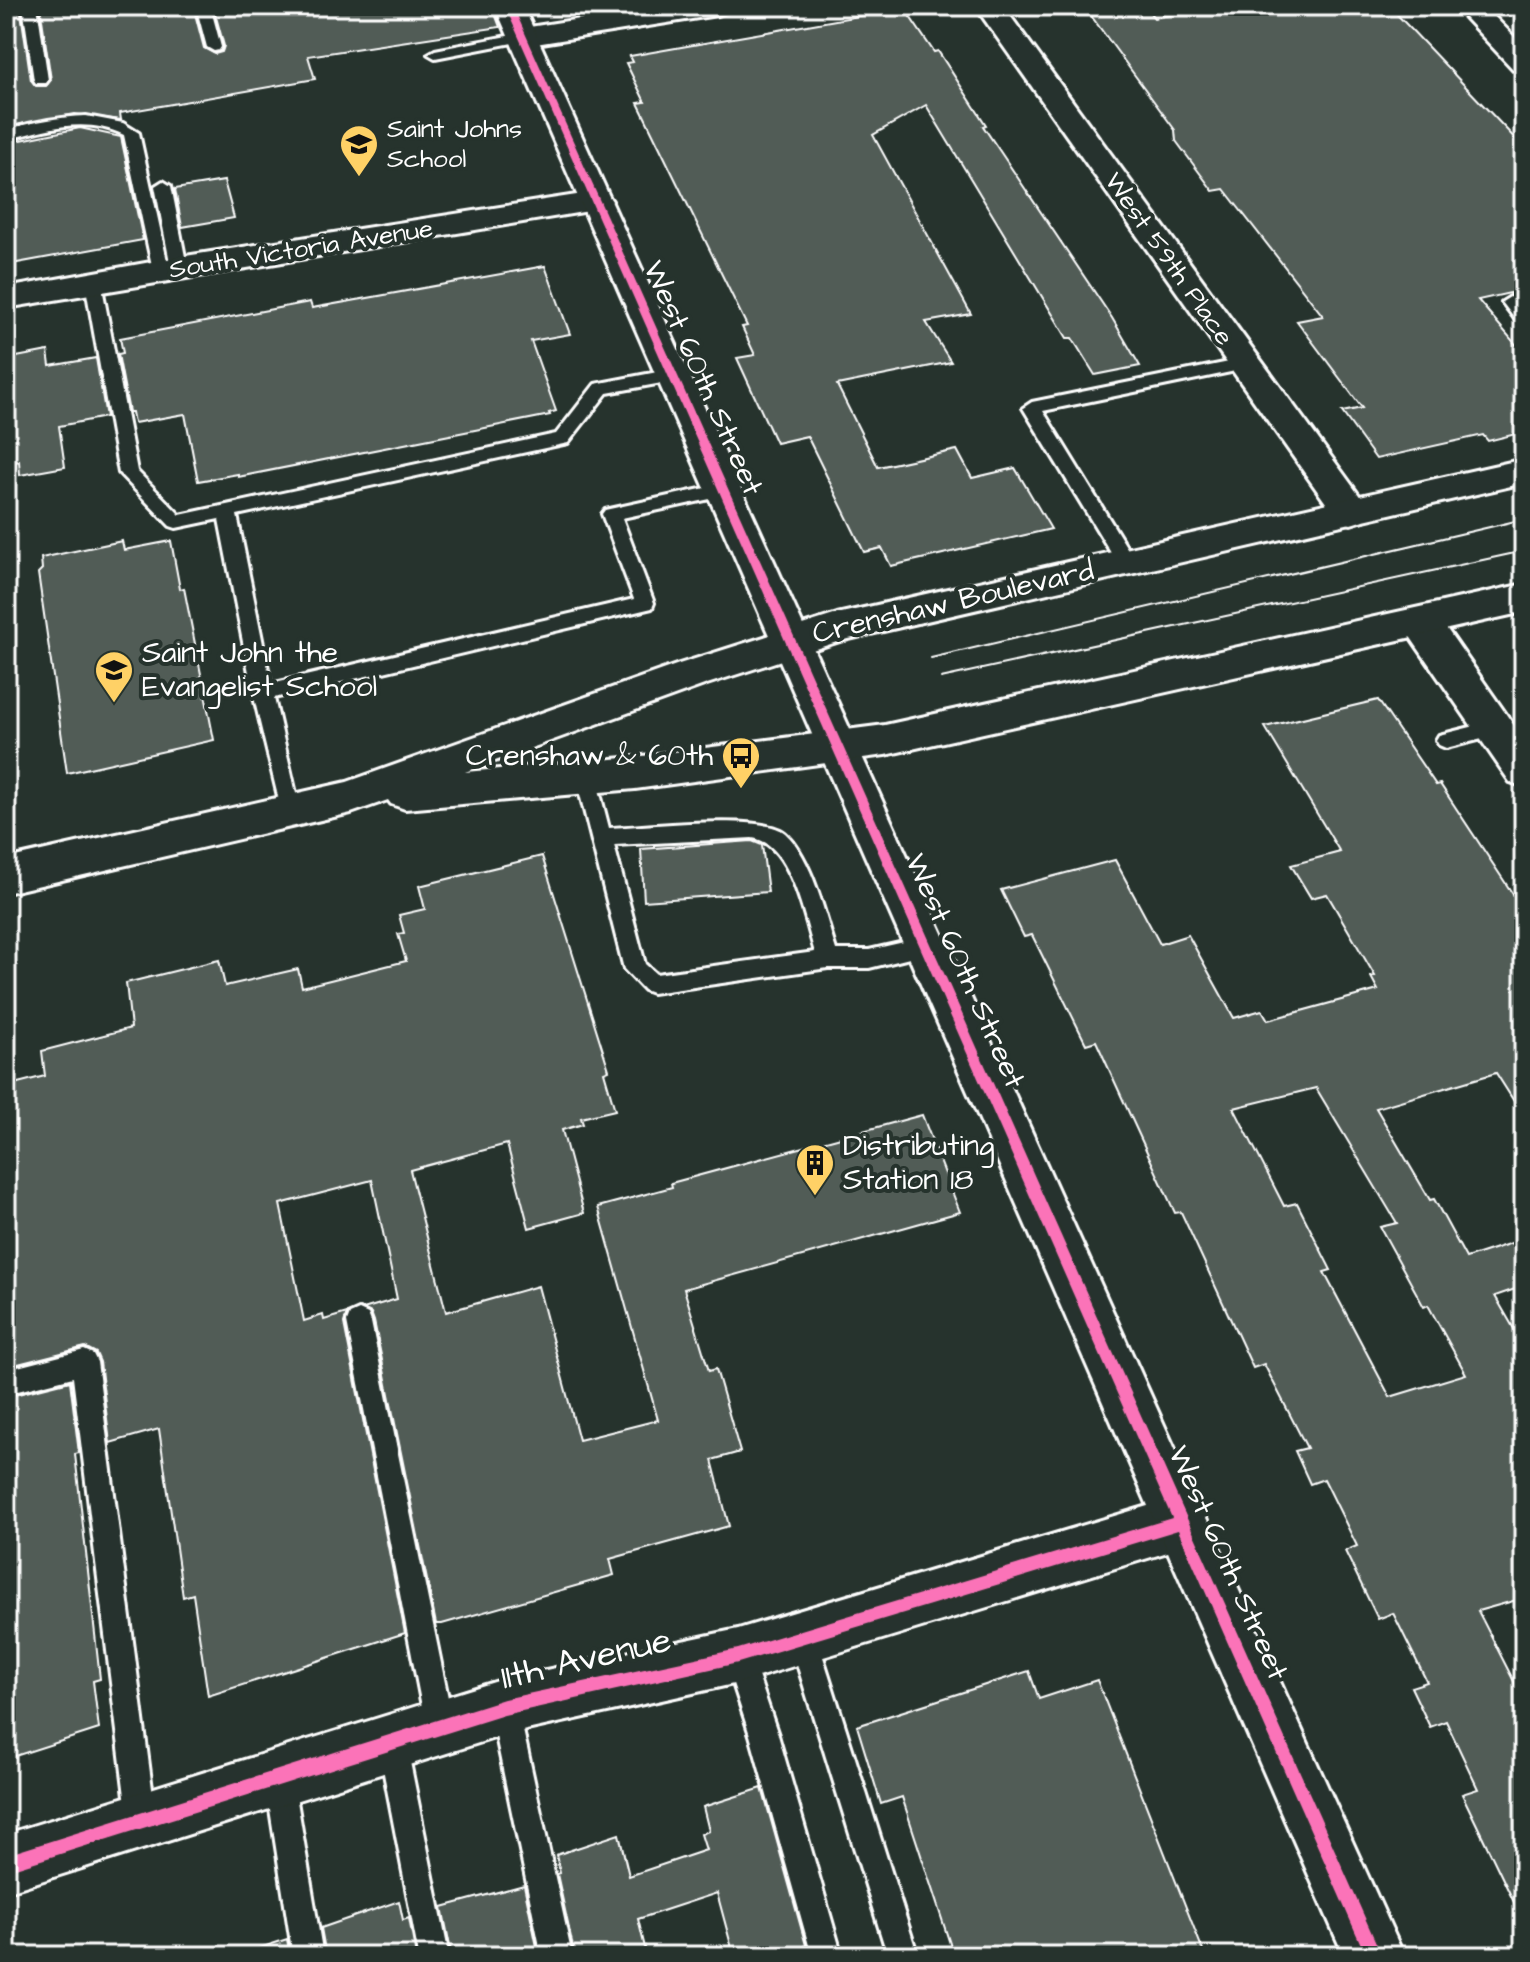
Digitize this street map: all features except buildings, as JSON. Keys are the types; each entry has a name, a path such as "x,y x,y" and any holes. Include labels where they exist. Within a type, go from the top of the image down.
{"street":[{"name":"West 60th Street","path":"509,6 1374,1956"},
{"path":"523,37 717,6"},
{"name":"West 59th Place","path":"989,6 1351,511"},
{"path":"1468,6 1524,64"},
{"name":"South Victoria Avenue","path":"6,298 596,201"},
{"name":"Crenshaw Boulevard","path":"6,876 351,797 693,674 885,615 1524,471"},
{"name":"Crenshaw Boulevard","path":"351,797 586,778 837,746 942,729 1524,598"},
{"path":"1421,622 1524,771"},
{"name":"11th Avenue","path":"6,1863 504,1707 738,1656 1181,1522"}],"lane":[{"path":"30,6 41,80"},
{"path":"203,6 214,47"},
{"path":"435,54 523,37"},
{"path":"6,135 38,126 76,121 106,122 131,133 170,269"},
{"path":"163,186 170,269"},
{"path":"93,282 128,473 176,522 562,439 601,388 673,375"},
{"path":"1510,302 1524,319"},
{"path":"1126,561 1032,408 1244,364"},
{"path":"263,693 645,603 611,514 724,490"},
{"path":"227,512 290,811"},
{"path":"1446,740 1495,729"},
{"path":"586,778 635,969 652,984 828,959 869,959 926,946"},
{"path":"600,837 748,830 765,832 778,839 792,857 828,959"},
{"path":"359,1322 416,1734 434,1956"},
{"path":"6,1382 84,1362 142,1820"},
{"path":"803,1638 900,1947"},
{"path":"738,1656 764,1735 827,1956"},
{"path":"504,1707 557,1956"},
{"path":"279,1777 308,1956"}],"tram line":[{"path":"931,658 1524,519"},
{"path":"941,678 1524,551"}],"cycle path":[{"path":"509,6 1374,1956"},
{"path":"6,1863 504,1707 738,1656 1181,1522"}],"place":[{"name":"Saint Johns School","path":"359,178"},
{"name":"Saint John the Evangelist School","path":"114,704"},
{"name":"Crenshaw & 60th","path":"741,790"},
{"name":"Distributing Station 18","path":"815,1197"}]}
